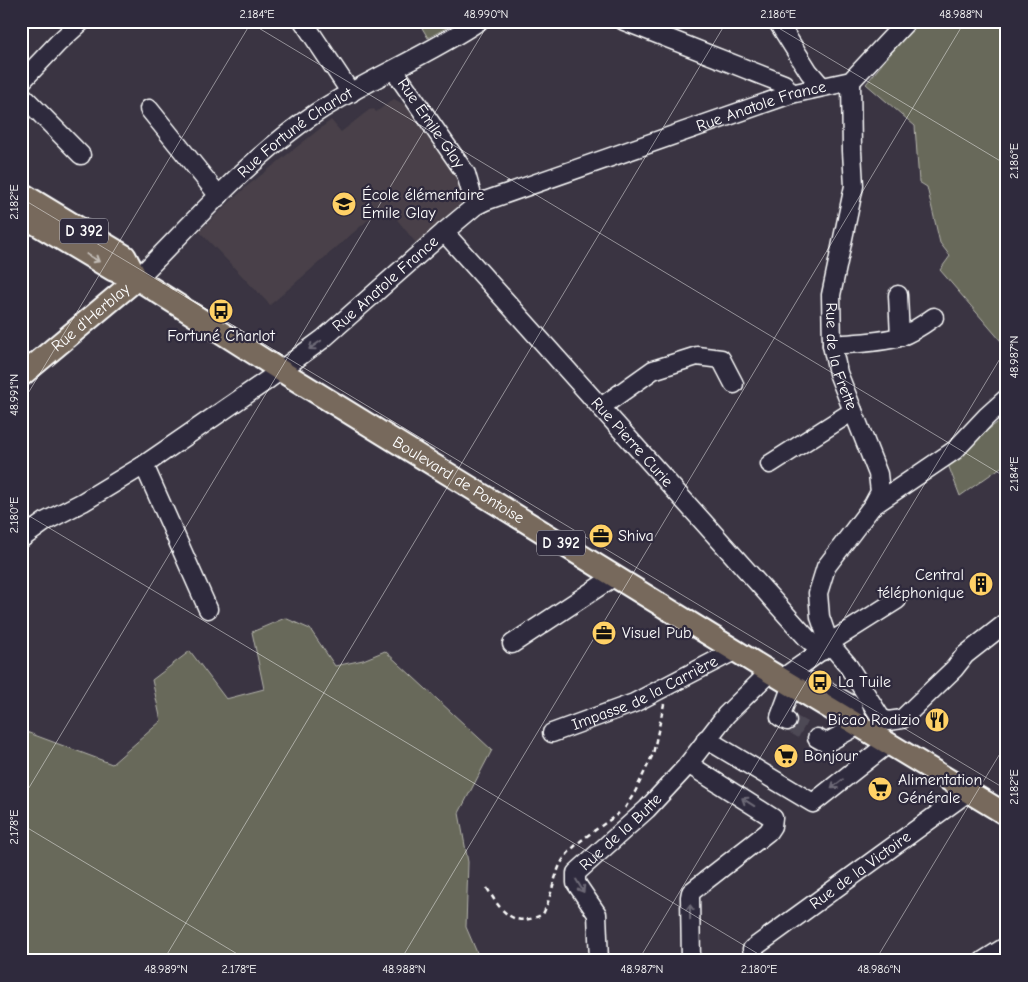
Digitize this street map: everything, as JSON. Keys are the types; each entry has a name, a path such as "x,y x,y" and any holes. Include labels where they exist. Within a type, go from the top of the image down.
{"main road":[{"name":"Boulevard de Pontoise","path":"21,193 124,256 137,279"},
{"name":"Boulevard de Pontoise","path":"21,215 112,270 137,279 280,370 1007,816"},
{"name":"Rue d'Herblay","path":"21,376 137,279"}],"street":[{"path":"21,82 82,21"},
{"path":"303,21 351,93"},
{"name":"Rue Fortuné Charlot","path":"137,279 257,159 281,139 316,113 479,21"},
{"path":"624,21 784,84 791,94"},
{"path":"777,21 809,72 822,87"},
{"path":"851,81 907,21"},
{"name":"Rue Émile Glay","path":"394,70 466,174 475,206"},
{"name":"Rue Anatole France","path":"21,539 46,521 144,465 323,339 475,206 791,94 851,81"},
{"name":"Rue de la Frette","path":"851,81 854,186 831,295 832,345 838,373 878,474 880,492 874,505 826,567 821,581 818,605 826,647 847,664 881,718 888,722 902,719 954,670 965,655 1007,622"},
{"path":"21,94 81,155"},
{"path":"150,109 220,196"},
{"name":"Rue Pierre Curie","path":"444,232 807,638 826,647"},
{"path":"898,295 900,337"},
{"path":"832,345 900,337 934,318"},
{"path":"601,407 653,370 697,356 722,359 734,384"},
{"name":"Rue de la Frette","path":"874,505 955,450 1007,398"},
{"path":"770,464 853,411"},
{"path":"144,465 208,609"},
{"path":"512,644 615,576"},
{"name":"Rue de la Butte","path":"599,961 597,914 576,883 576,873 647,809 688,764 726,715 898,600"},
{"name":"Impasse de la Carrière","path":"552,733 634,703 736,650"},
{"path":"781,679 780,717 787,721"},
{"path":"817,738 826,743 859,725"},
{"path":"706,739 812,803 889,743"},
{"path":"688,764 773,818 772,826 768,832 691,892 691,961"},
{"name":"Rue de la Victoire","path":"752,949 968,792"},
{"path":"983,961 1007,946"}],"path":[{"path":"487,888 504,913 512,918 524,921 543,914 561,863 576,845 604,826 625,808 635,792 654,754 664,705 664,687"}],"shaded area":[{"name":"École élémentaire Émile Glay","path":"394,99 405,105 464,189 463,202 416,243 386,206 270,305 199,231 246,187 331,120 341,132 369,110 374,109 376,112"}],"green space":[{"path":"418,21 459,21 428,38"},
{"path":"917,21 1007,21 1007,348 940,270 950,256 940,243 927,187 919,182 915,126 866,84"},
{"path":"1007,415 1007,463 960,496 947,462"},
{"path":"285,618 310,629 335,666 363,660 385,651 492,750 459,813 468,862 466,927 478,955 522,961 21,961 21,730 112,764 161,721 152,680 190,651 226,699 264,689 252,632"}],"tunnel":[{"path":"787,721 817,738"}],"place":[{"name":"École élémentaire Émile Glay","path":"344,204"},
{"name":"Fortuné Charlot","path":"221,311"},
{"name":"Shiva","path":"601,536"},
{"name":"Central téléphonique","path":"981,584"},
{"name":"Visuel Pub","path":"604,633"},
{"name":"La Tuile","path":"820,682"},
{"name":"Bicao Rodizio","path":"937,720"},
{"name":"Bonjour","path":"786,756"},
{"name":"Alimentation Générale","path":"880,789"}]}
